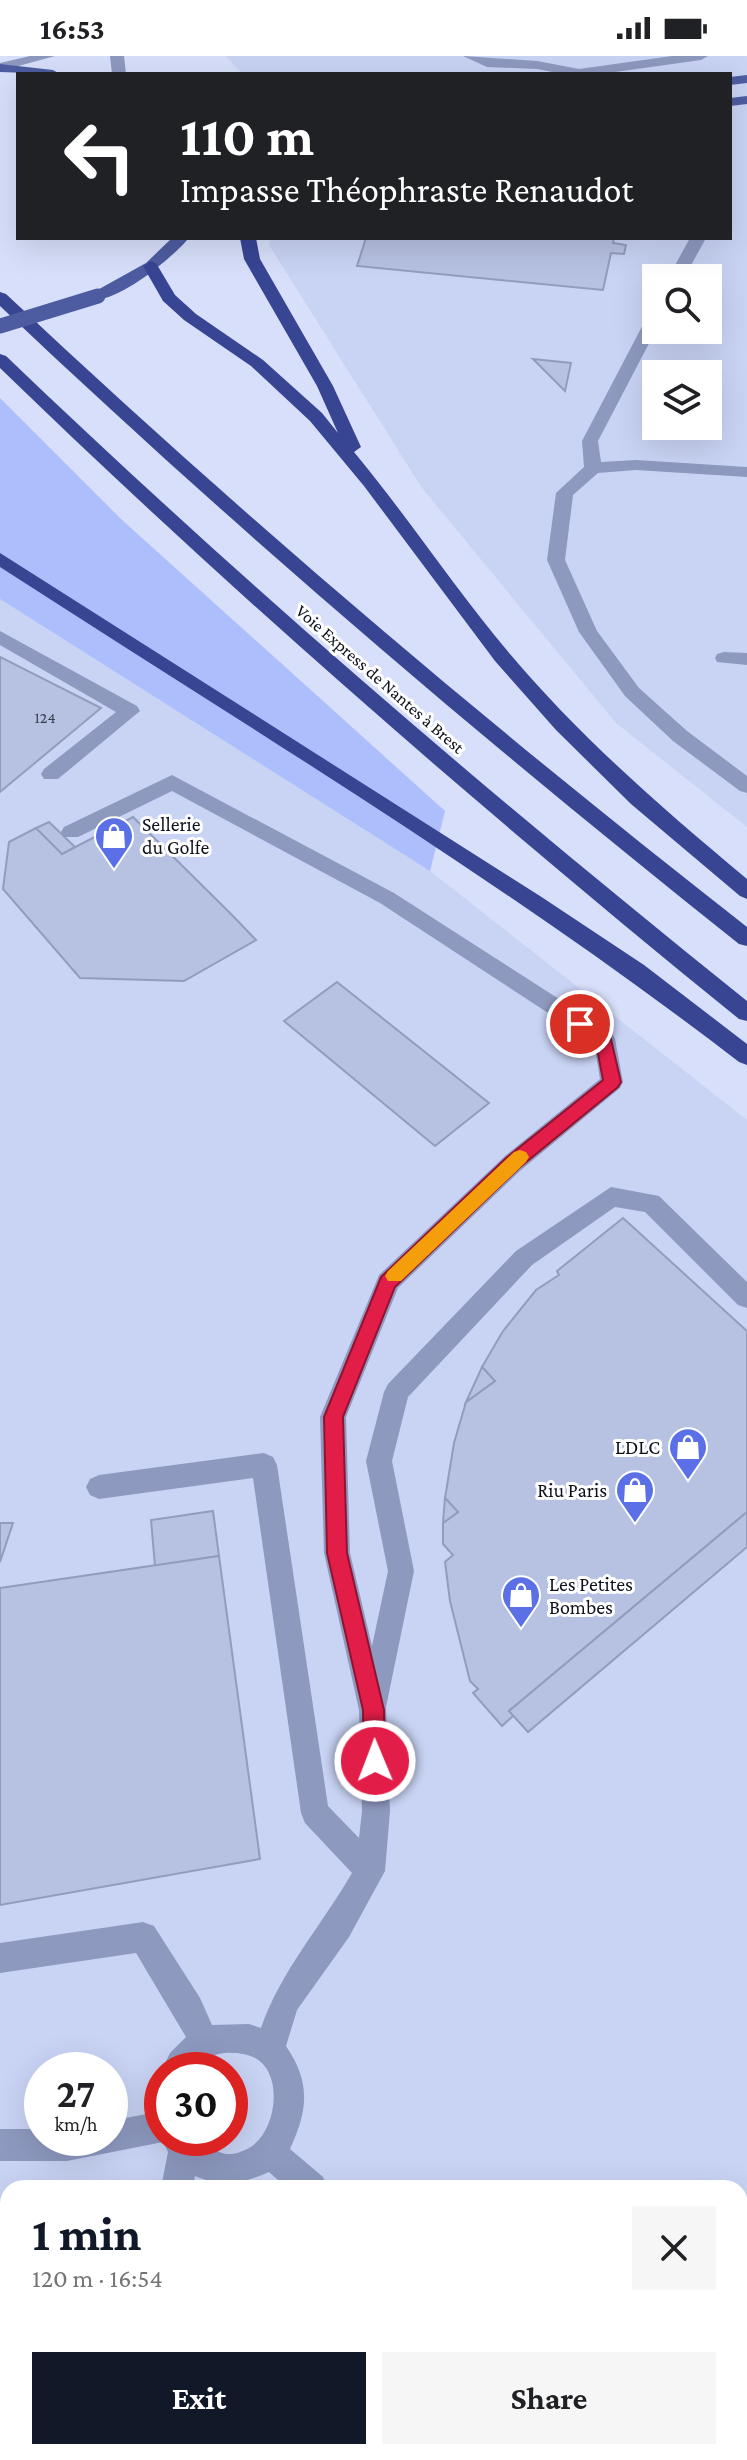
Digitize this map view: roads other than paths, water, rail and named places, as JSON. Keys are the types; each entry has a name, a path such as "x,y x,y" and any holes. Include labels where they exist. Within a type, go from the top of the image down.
{"highway":[{"path":"248,240 252,259 325,386 370,482"},
{"path":"151,266 169,298 190,317 230,343 282,384 316,417 370,482 502,657 563,725 638,799 747,891"},
{"name":"Voie Express de Nantes à Brest","path":"0,297 145,433 366,626 525,761 747,938"},
{"name":"Voie Express de Nantes à Brest","path":"0,359 220,568 408,735 747,1013"},
{"path":"0,559 533,901 636,971 747,1056"}],"main road":[{"path":"0,68 35,72"},
{"path":"0,326 98,296 151,266 179,240"}],"street":[{"path":"0,68 48,56"},
{"path":"470,56 487,63 537,65 574,72"},
{"path":"586,72 701,56"},
{"path":"684,264 697,240"},
{"path":"593,468 590,441 642,342"},
{"path":"747,472 636,465 593,468 565,493 556,560 588,632 632,692 680,736 747,786"},
{"path":"0,637 130,711 51,774"},
{"path":"724,658 747,659"},
{"path":"71,832 172,782 387,898 604,1039 612,1082 513,1163 388,1282 333,1417 337,1553 373,1710 376,1811 370,1871 338,1926 285,2002 269,2049"},
{"path":"373,1710 401,1571 379,1461 397,1392 524,1258 611,1197 651,1203 747,1298"},
{"path":"99,1487 264,1465 315,1813 370,1871"},
{"path":"0,1958 143,1937 189,2009 205,2044"},
{"path":"193,2052 214,2038 233,2036 252,2039 269,2049 282,2064 289,2083 291,2104 287,2126 277,2145 242,2168 221,2170 201,2163 193,2156"},
{"path":"0,2145 24,2145"},
{"path":"269,2152 302,2180"},
{"path":"175,2156 177,2180"}],"place":[{"name":"Sellerie du Golfe","path":"114,870"},
{"name":"LDLC","path":"688,1481"},
{"name":"Riu Paris","path":"635,1524"},
{"name":"Les Petites Bombes","path":"521,1629"}]}
